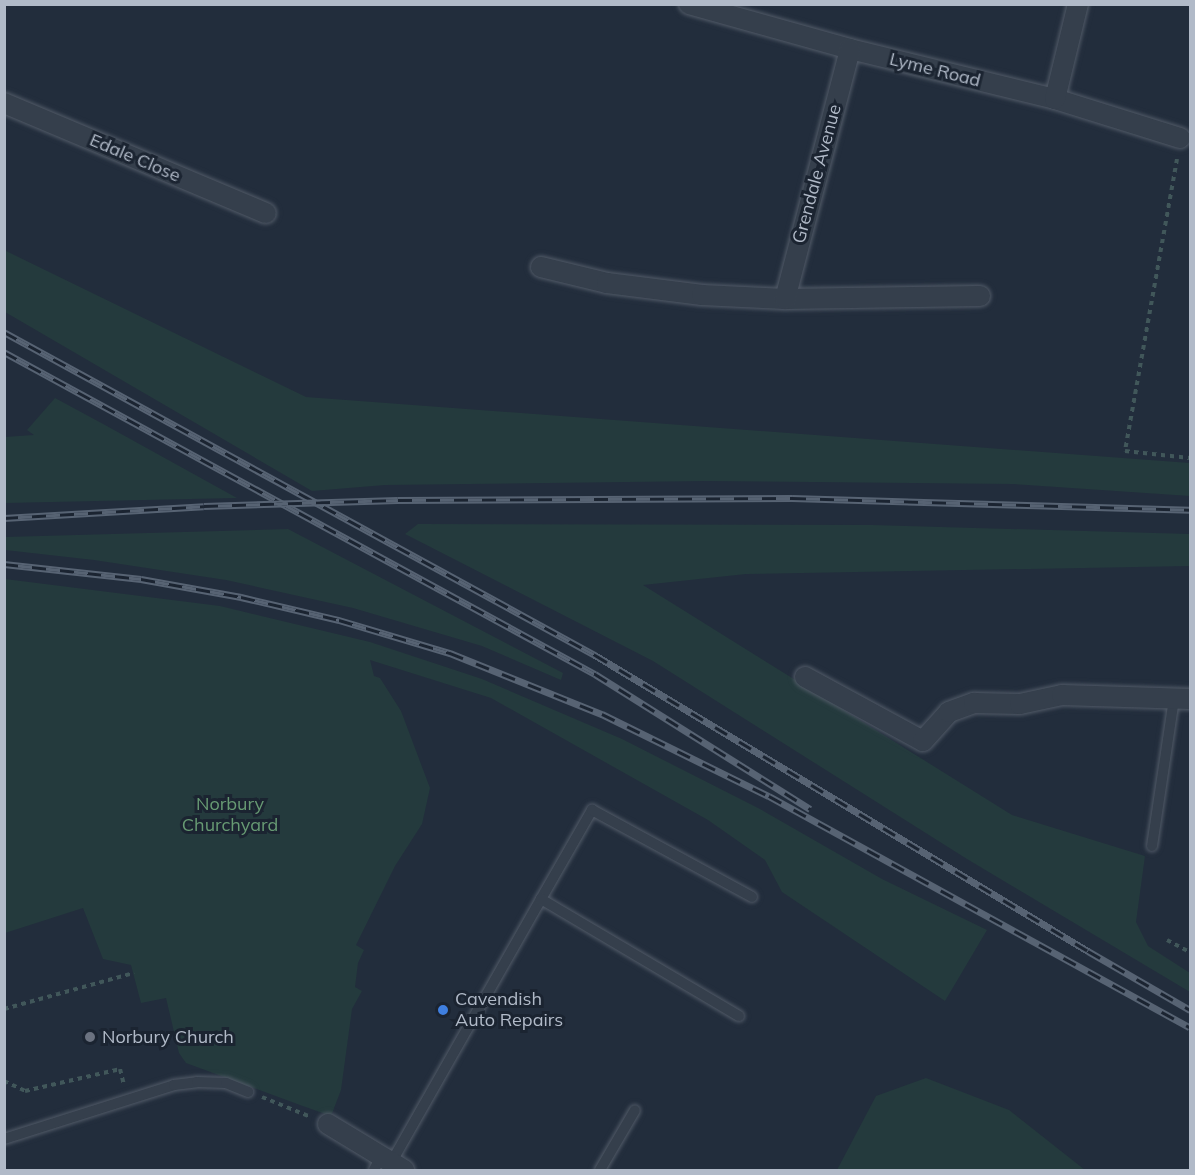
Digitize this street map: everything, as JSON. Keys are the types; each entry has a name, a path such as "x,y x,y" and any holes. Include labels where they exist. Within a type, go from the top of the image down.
{"street":[{"name":"Lyme Road","path":"689,4 722,9 850,49 1054,99 1180,138"},
{"path":"1054,99 1078,4"},
{"name":"Grendale Avenue","path":"785,299 850,49"},
{"name":"Edale Close","path":"4,103 266,213"},
{"path":"541,267 631,286 702,295 785,299 980,296"},
{"path":"805,677 930,746 948,712 974,703 1020,704 1062,695 1182,698"},
{"path":"328,1125 388,1165"}],"lane":[{"path":"1152,846 1182,698"},
{"path":"388,1165 592,810 752,897"},
{"path":"541,899 740,1016"},
{"path":"4,1139 174,1085 197,1082 226,1083 248,1092"},
{"path":"600,1170 635,1110"}],"path":[{"path":"1180,138 1125,451 1191,458"},
{"path":"1167,940 1191,952"},
{"path":"4,1008 134,973"},
{"path":"4,1081 25,1091 120,1069 127,1099"},
{"path":"248,1092 328,1125"}],"green space":[{"path":"4,250 306,397 1190,463 1190,496 1013,484 706,481 385,485 312,491 5,312"},
{"path":"55,398 237,498 5,503 5,437 34,435 27,430"},
{"path":"418,524 872,525 1190,534 1190,566 746,574 643,585 1012,815 1145,856 1136,922 1148,946 1190,973 1190,992 967,859 653,661 405,534"},
{"path":"288,529 563,673 561,680 482,646 353,608 226,580 94,560 5,550 5,537"},
{"name":"Norbury Churchyard","path":"5,579 220,606 370,642 482,679 622,739 760,809 882,879 987,930 945,1001 782,892 765,860 708,820 491,698 370,660 374,676 380,678 401,711 430,788 422,824 395,866 356,945 364,950 358,963 355,987 362,991 352,1009 341,1090 331,1116 300,1105 186,1063 179,1053 166,998 141,1003 131,965 103,959 83,908 5,933"},
{"path":"926,1078 1009,1110 1085,1170 837,1170 876,1096"}],"railway":[{"path":"4,332 595,655 1190,1010"},
{"path":"4,352 595,674 810,809"},
{"path":"4,518 204,506 398,500 792,498 1190,510"},
{"path":"4,564 141,579 241,597 339,620 450,653 602,714 769,796 1190,1027"}],"place":[{"name":"Cavendish Auto Repairs","path":"443,1010"},
{"name":"Norbury Church","path":"90,1037"}]}
